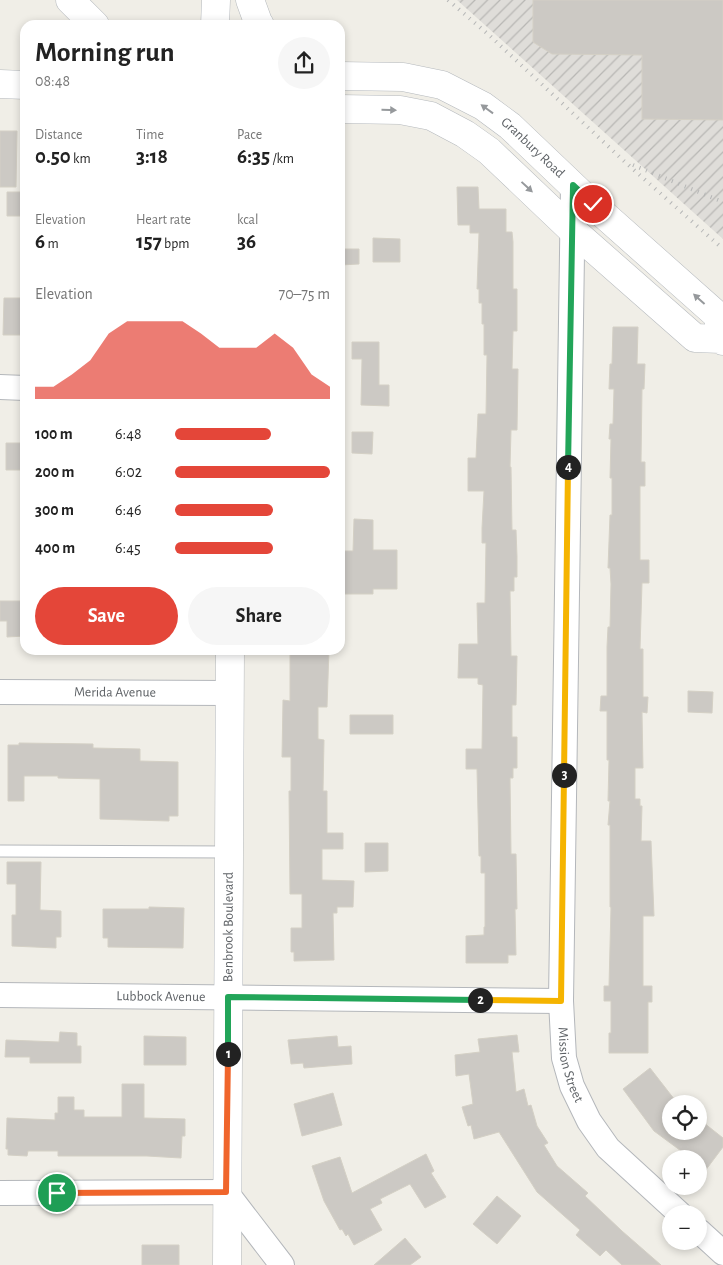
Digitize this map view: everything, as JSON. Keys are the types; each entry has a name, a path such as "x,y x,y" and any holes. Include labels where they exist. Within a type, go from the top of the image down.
{"street":[{"path":"215,20 216,0"},
{"path":"245,20 246,0"},
{"path":"250,0 257,20"},
{"path":"73,9 88,20"},
{"name":"Granbury Road","path":"345,76 403,77 442,85 483,106 510,126 718,316 722,340 695,338 571,229 489,151 465,134 431,116 400,110 345,109"},
{"path":"0,84 20,84"},
{"name":"Mission Street","path":"573,185 561,1001 564,1058 572,1086 589,1121 608,1148 670,1205"},
{"path":"0,387 20,388"},
{"name":"Benbrook Boulevard","path":"227,1265 230,655"},
{"name":"Merida Avenue","path":"0,692 230,693"},
{"name":"Lubbock Avenue","path":"0,995 561,1001"},
{"path":"0,1194 226,1192 282,1265"},
{"path":"707,1238 723,1253"}],"lane":[{"path":"0,851 229,852"}],"shaded area":[{"path":"457,0 723,0 723,239"}],"building":[{"path":"533,0 723,0 723,120 642,119 642,55 552,54 533,42"},
{"path":"0,131 17,131 16,187 0,187"},
{"path":"457,187 478,187 479,209 506,209 506,232 512,232 513,242 513,289 517,289 517,331 513,331 512,369 518,369 517,430 511,430 510,467 512,530 516,530 517,577 514,577 514,591 510,591 511,656 517,656 516,705 512,705 512,737 517,737 517,768 513,768 513,778 510,778 511,854 516,854 517,909 515,909 516,955 508,955 508,963 466,963 466,936 484,935 485,927 485,873 481,873 481,856 479,856 477,769 466,769 466,749 482,749 483,685 478,684 478,678 458,678 459,644 478,644 477,603 485,603 486,543 482,543 484,491 468,491 468,458 476,458 478,414 486,414 487,355 484,355 482,303 479,303 479,289 477,289 479,233 470,233 470,225 458,225"},
{"path":"7,192 20,192 20,216 7,216"},
{"path":"373,238 400,239 400,262 373,262"},
{"path":"345,249 359,249 359,264 345,265"},
{"path":"4,298 20,298 20,335 3,335"},
{"path":"613,327 638,327 637,364 645,364 644,389 642,389 641,462 645,462 645,486 640,486 640,560 649,560 649,583 642,583 640,649 643,649 643,697 648,697 647,713 642,712 643,768 635,768 635,799 640,799 640,806 642,806 641,841 651,841 654,916 643,916 643,986 652,986 652,1002 648,1002 648,1053 609,1053 611,1001 604,1001 604,986 609,986 611,907 610,825 608,825 610,801 608,801 607,711 600,711 601,696 607,696 607,647 608,627 610,627 611,584 610,568 608,568 610,515 612,515 612,478 610,478 611,439 609,439 610,424 613,424 614,389 609,389"},
{"path":"352,342 379,342 379,385 389,385 389,406 361,405 362,359 352,359"},
{"path":"352,432 373,432 372,454 352,453"},
{"path":"6,443 20,443 20,470 6,470"},
{"path":"354,519 373,520 373,550 397,550 397,589 373,589 373,594 345,594 345,551 353,551"},
{"path":"0,601 20,601 20,636 7,637 7,621 0,621"},
{"path":"290,655 329,655 327,707 318,707 318,739 324,740 323,791 327,791 327,833 343,833 343,849 322,849 322,880 354,881 353,907 337,907 337,913 333,913 334,960 294,961 294,952 291,952 291,928 302,928 302,894 290,894 289,791 291,791 291,757 282,757 283,700 290,701"},
{"path":"688,691 713,692 712,713 688,712"},
{"path":"350,715 393,715 393,734 350,734"},
{"path":"19,743 93,744 93,748 140,749 140,761 178,762 178,816 169,816 169,821 100,819 100,779 24,776 24,801 8,801 8,745 19,745"},
{"path":"365,843 388,843 388,871 365,872"},
{"path":"7,862 41,862 40,910 61,911 61,937 56,937 56,948 12,946 12,915 16,915 16,884 7,884"},
{"path":"149,907 184,908 183,948 108,947 108,938 103,938 103,909 149,909"},
{"path":"60,1032 77,1033 77,1046 81,1046 81,1063 30,1063 30,1057 5,1057 6,1040 59,1042"},
{"path":"517,1035 519,1052 512,1052 516,1092 524,1089 528,1106 531,1105 537,1126 548,1143 544,1145 557,1166 588,1193 585,1196 661,1265 622,1265 606,1250 600,1256 576,1235 580,1230 537,1192 499,1132 474,1139 471,1125 468,1126 462,1107 473,1104 469,1074 456,1076 455,1055 480,1052 478,1039"},
{"path":"144,1036 186,1037 186,1065 144,1065"},
{"path":"337,1036 338,1047 351,1046 352,1064 304,1068 303,1063 291,1064 288,1040"},
{"path":"650,1068 671,1095 662,1095 662,1137 654,1131 623,1089"},
{"path":"122,1084 144,1084 144,1118 185,1119 185,1136 182,1136 181,1158 58,1156 58,1151 28,1151 27,1156 8,1155 8,1149 6,1149 7,1118 55,1120 55,1113 58,1113 58,1097 74,1097 74,1110 84,1110 84,1117 122,1117"},
{"path":"333,1093 342,1125 302,1136 294,1104"},
{"path":"707,1125 723,1138 723,1147 707,1168 707,1150 680,1150 666,1140 707,1140"},
{"path":"426,1154 434,1171 431,1173 446,1197 425,1208 410,1184 380,1199 382,1203 370,1209 382,1230 354,1245 348,1234 346,1236 342,1229 340,1230 324,1201 312,1166 340,1157 352,1193"},
{"path":"497,1196 521,1216 497,1244 473,1224"},
{"path":"405,1238 421,1257 410,1265 374,1265"},
{"path":"142,1245 179,1245 179,1265 142,1265"}],"railway":[{"path":"448,0 489,35 625,162 723,249"},
{"path":"633,165 723,202"}],"route":[{"path":"57,1193 226,1192 228,997 561,1001 573,185 593,204"}]}
